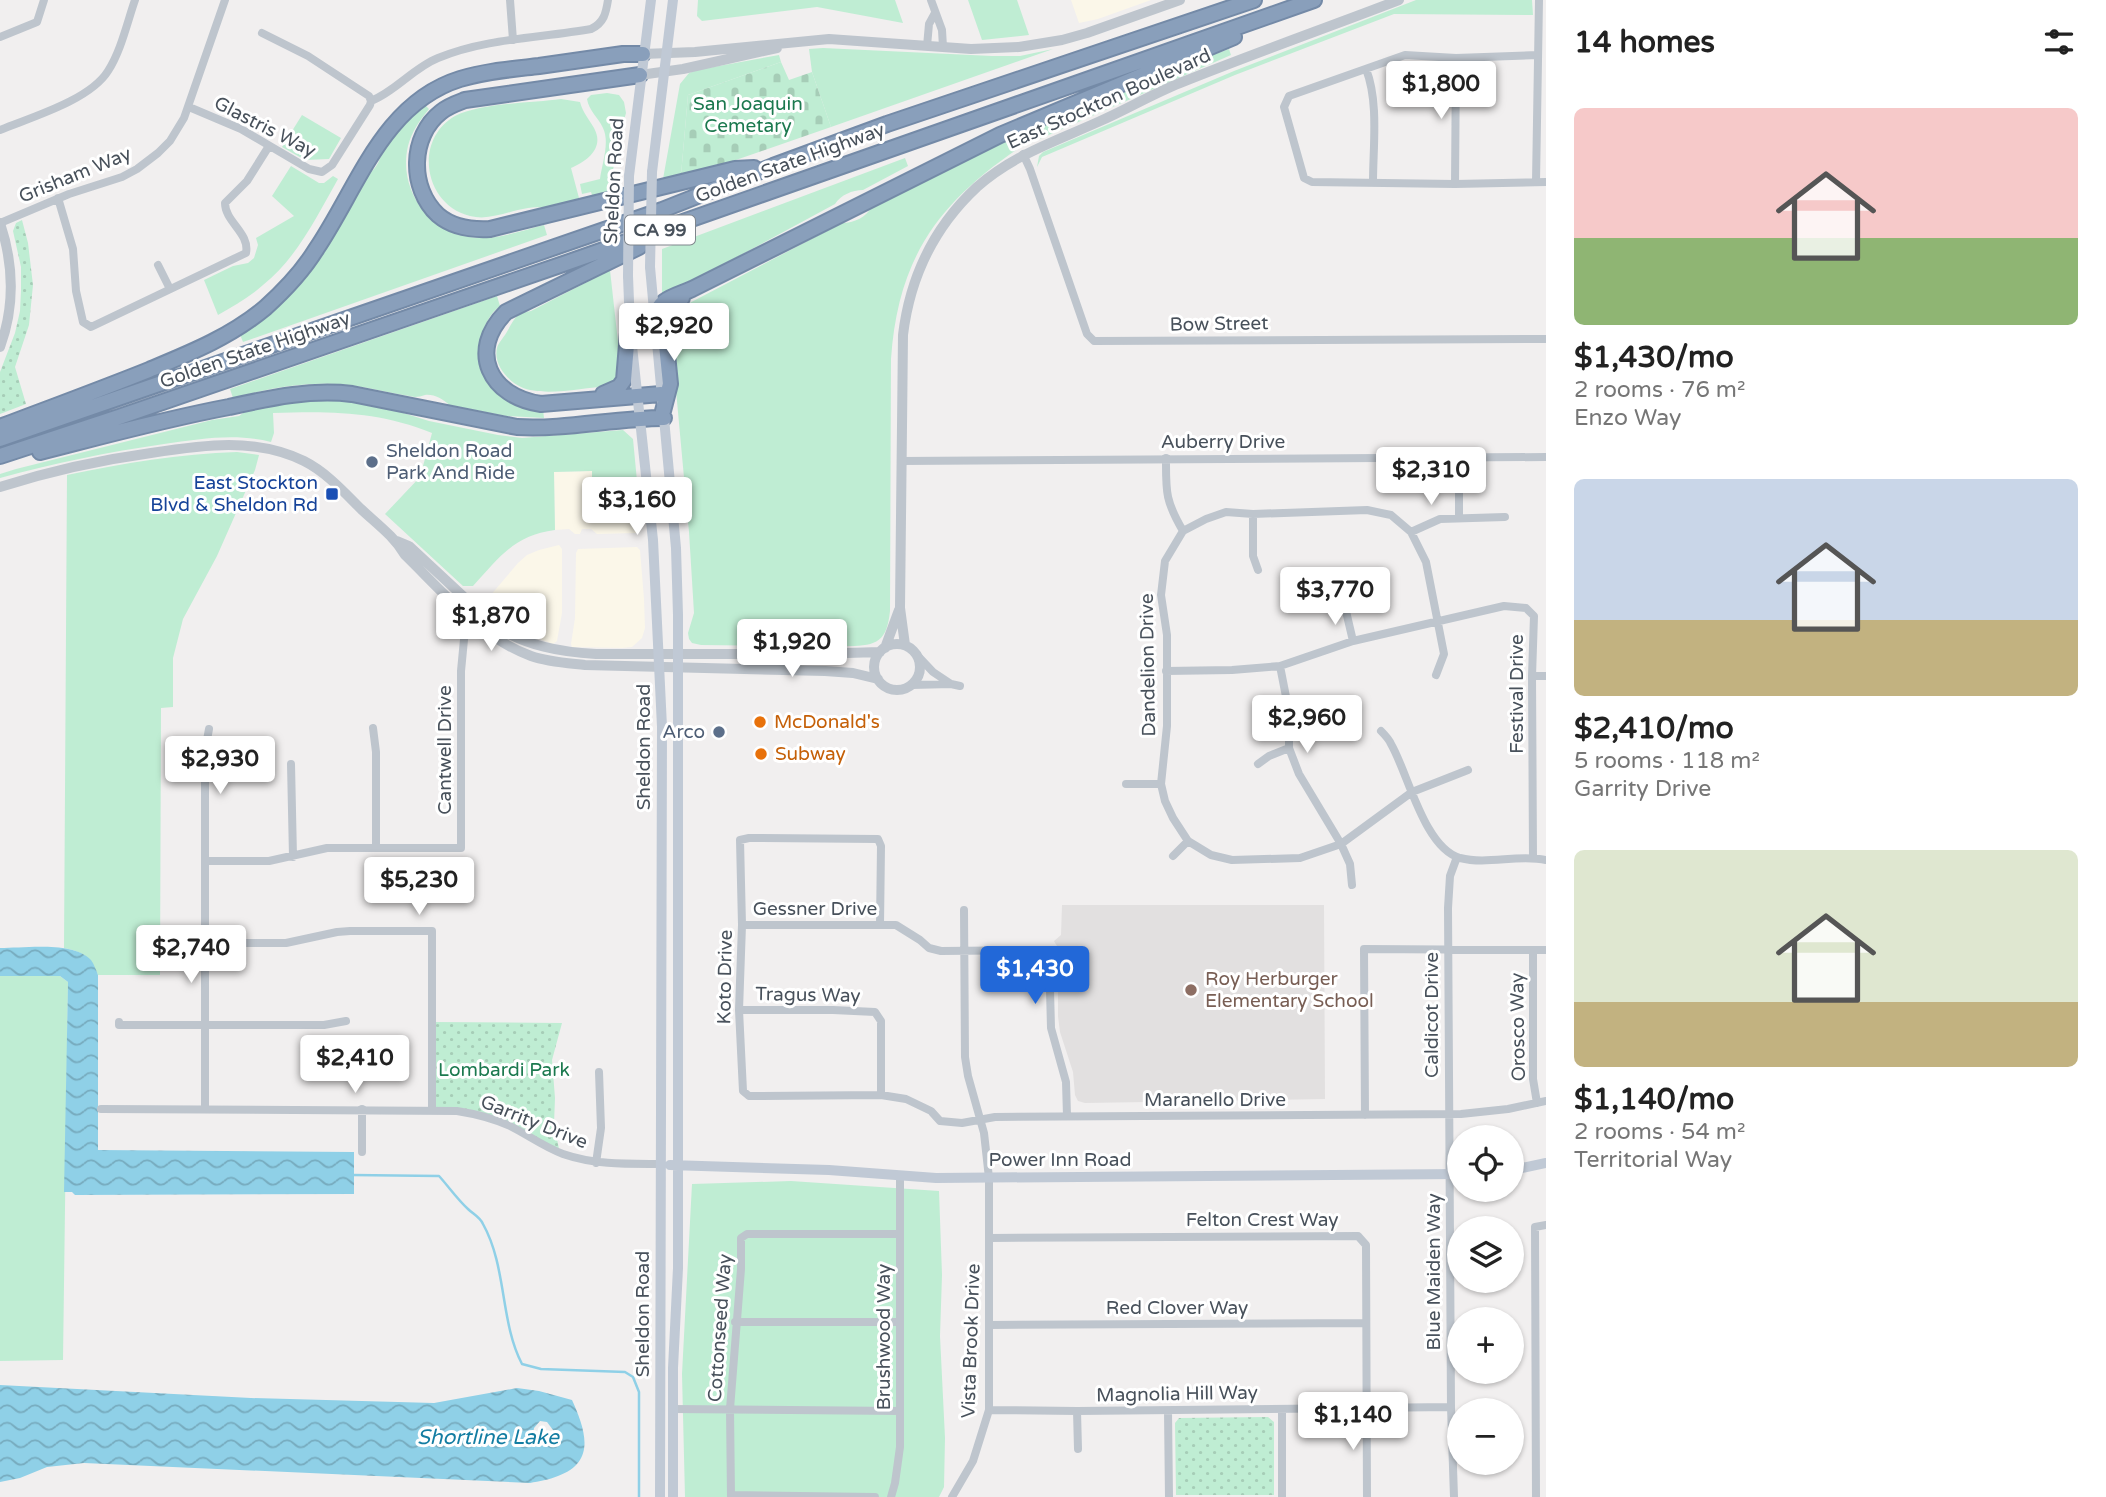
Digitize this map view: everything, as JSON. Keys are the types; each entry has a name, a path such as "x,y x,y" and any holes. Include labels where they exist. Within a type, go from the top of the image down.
{"highway":[{"name":"Golden State Highway","path":"0,439 662,210 887,124 1254,0"},
{"name":"Golden State Highway","path":"2,455 120,417 1314,0"},
{"path":"654,319 658,306 663,302 1000,135 1323,0"},
{"path":"0,427 203,348 244,324 299,273 316,250 390,127 421,99 438,88 482,73 623,54 643,54"},
{"path":"640,75 465,100 443,110 428,126 419,148 417,172 424,196 438,215 450,222 477,230 490,229 735,170 773,166"},
{"path":"661,394 541,404 529,402 517,398 497,384 488,363 488,342 498,320 506,312 711,212"},
{"path":"2,455 27,455 162,420 278,397 326,392 352,394 517,427 664,415 670,384 665,335 666,316 692,289"},
{"path":"588,399 619,387 624,380 629,321"}],"main road":[{"name":"Sheldon Road","path":"650,0 629,176 628,276 629,321 653,540 662,727 660,1497"},
{"name":"Sheldon Road","path":"673,0 652,172 650,267 676,548 678,653 678,1268 673,1497"},
{"path":"1524,1168 1546,1163"},
{"name":"Power Inn Road","path":"660,1164 989,1178 1447,1174"}],"street":[{"path":"0,37 37,22 44,0"},
{"path":"0,130 80,96 100,83 113,63 135,0"},
{"name":"Grisham Way","path":"0,223 58,198 122,177 150,160 170,141 189,107 225,0"},
{"path":"510,0 513,40"},
{"path":"262,33 308,55 369,96 371,101 382,97 422,65 477,45 592,29 604,19 608,0"},
{"path":"931,0 943,30 943,47"},
{"path":"643,54 829,40 993,49 1049,43 1087,33 1180,0"},
{"name":"East Stockton Boulevard","path":"905,645 900,608 903,335 913,284 936,236 955,210 994,173 1023,154 1177,84 1399,0"},
{"path":"1535,183 1539,0"},
{"path":"927,46 929,24 936,13"},
{"path":"640,75 762,53 795,43"},
{"path":"1538,55 1456,58 1405,55 1289,96 1284,107 1304,178 1312,182 1546,183"},
{"path":"1455,184 1456,58"},
{"path":"1366,69 1372,84 1373,98 1373,183"},
{"name":"Glastris Way","path":"189,107 241,129 301,165 322,172 332,165 371,101"},
{"path":"58,198 73,249 78,303 83,322 91,327 246,253 247,247 238,228 225,212 225,204 247,181 269,146"},
{"name":"Bow Street","path":"1023,154 1087,334 1094,341 1546,338"},
{"path":"0,223 9,254 12,287 8,322 0,347"},
{"path":"158,265 170,289"},
{"path":"0,487 61,469 132,455 206,445 232,444 271,449 306,462 340,488 396,540 405,555 471,612 488,634 513,649 534,657 584,665 853,673 897,689 911,685 955,685 933,672 905,645 891,645 882,650 814,654 562,652 509,635 486,618 471,612"},
{"path":"1459,457 1459,517"},
{"name":"Auberry Drive","path":"901,461 1546,457"},
{"path":"1166,458 1166,494 1171,510 1183,531 1226,512 1253,514 1367,510 1391,515 1411,532 1426,562 1444,654 1436,675"},
{"path":"1253,514 1253,556 1258,570"},
{"path":"1411,532 1440,519 1505,517"},
{"name":"Dandelion Drive","path":"1183,531 1165,561 1161,595 1167,635 1167,726 1161,784 1165,802 1188,841"},
{"name":"Festival Drive","path":"1166,671 1280,666 1353,641 1504,606 1525,608 1534,616 1533,857"},
{"path":"1345,607 1353,641"},
{"name":"East Stockton Boulevard","path":"882,650 900,608"},
{"name":"Cantwell Drive","path":"205,860 269,860 327,848 460,848 461,671 462,650 471,612"},
{"path":"878,680 874,668 882,650"},
{"path":"736,669 755,663 807,663 813,660 814,654"},
{"path":"911,685 916,680 920,667 916,654"},
{"path":"1280,666 1289,712 1289,748 1299,774 1342,844 1350,864 1353,885"},
{"path":"1532,676 1546,676"},
{"path":"373,728 376,752 376,848"},
{"path":"205,1109 205,751 209,729"},
{"path":"1381,731 1391,743 1422,817 1436,840 1457,857 1494,860 1533,857 1546,860"},
{"path":"1258,764 1289,748"},
{"path":"291,764 293,857"},
{"path":"1173,856 1188,841 1211,855 1232,860 1300,858 1342,844 1412,792 1468,770"},
{"path":"1126,784 1161,784"},
{"name":"Koto Drive","path":"880,925 881,846 878,839 740,840 742,925 739,1010 743,1091 750,1096 881,1095 906,1099 931,1111 940,1121 962,1123 982,1119"},
{"name":"Caldicot Drive","path":"1450,1125 1448,949 1450,876 1457,857"},
{"name":"Vista Brook Drive","path":"952,1497 973,1461 989,1410 989,1178 982,1119 968,1076 965,1057 964,910"},
{"name":"Gessner Drive","path":"742,925 896,925 929,948 941,951 1049,950 1051,1028 1066,1083 1067,1116"},
{"path":"205,943 286,943 350,931 432,931 432,1110"},
{"path":"1365,1115 1364,949 1546,950"},
{"name":"Orosco Way","path":"1532,950 1533,1079 1542,1102"},
{"name":"Tragus Way","path":"739,1010 875,1012 881,1021 881,1095"},
{"path":"119,1022 119,1025 324,1025 346,1021"},
{"path":"596,1163 601,1128 599,1072"},
{"name":"Maranello Drive","path":"982,1119 1449,1114 1483,1112 1542,1102"},
{"name":"Garrity Drive","path":"101,1109 457,1111 492,1119 562,1153 596,1163 660,1164"},
{"path":"362,1109 362,1152"},
{"name":"Brushwood Way","path":"891,1497 900,1447 900,1175"},
{"name":"Blue Maiden Way","path":"1451,1398 1454,1202"},
{"path":"1536,1497 1535,1227 1546,1225"},
{"name":"Cottonseed Way","path":"731,1496 730,1409 741,1238 747,1234 900,1234"},
{"name":"Felton Crest Way","path":"990,1238 1358,1236 1366,1245 1367,1497"},
{"path":"735,1322 900,1322"},
{"name":"Red Clover Way","path":"989,1325 1366,1322"},
{"name":"Magnolia Hill Way","path":"989,1410 1447,1407"},
{"path":"673,1409 900,1411"},
{"path":"1282,1409 1282,1497"},
{"path":"1168,1410 1169,1497"},
{"path":"1077,1411 1078,1449"},
{"name":"Blue Maiden Way","path":"1453,1475 1454,1497"},
{"path":"731,1496 875,1497"}],"shaded area":[{"path":"1071,0 1151,0 1079,23"},
{"path":"592,471 593,480 637,481 639,530 636,533 597,534 591,529 582,529 580,534 575,534 569,529 555,530 554,472"},
{"path":"559,545 562,549 562,613 557,641 553,644 518,631 497,619 484,609 484,603 527,555"},
{"path":"637,547 640,550 644,599 645,628 642,638 632,647 572,647 578,549"},
{"name":"Roy Herburger Elementary School","path":"1062,905 1324,905 1325,1099 1078,1101 1058,1016 1058,964 1061,957 1054,941 1061,935"}],"green space":[{"path":"698,0 895,0 903,23 817,7 702,21 697,16"},
{"path":"968,0 1017,0 1029,35 982,40"},
{"path":"1416,0 1532,0 1533,15 1394,14 1235,75 1042,157 1037,167 1039,156 1043,152 1234,71"},
{"path":"809,49 992,56 1020,56 1053,49 831,127 812,72"},
{"path":"1229,49 1231,55 1019,148 966,190 927,236 913,262 895,323 891,359 890,611 886,629 879,640 859,646 809,646 803,645 798,638 785,638 777,646 692,643 688,633 694,613 670,325 672,314 842,223 860,219 872,206 972,154 1111,92"},
{"path":"779,55 781,62 688,95 681,175 663,179 680,84 689,73"},
{"name":"San Joaquin Cemetary","path":"781,62 789,80 812,72 831,127 733,161 681,175 688,95"},
{"path":"591,95 619,95 624,102 626,113 616,148 610,194 582,194 580,184 600,179 606,146 603,128 587,99"},
{"path":"561,99 580,102 597,135 593,153 571,168 579,198 556,207 532,207 485,217 470,216 454,210 442,199 434,186 429,155 433,140 442,127 455,116 478,108"},
{"path":"424,104 429,109 412,135 406,162 412,192 429,217 455,233 470,237 498,237 544,225 547,235 243,342 239,332 261,317 365,176 375,168 381,149 393,133"},
{"path":"302,115 341,138 329,159 305,160 282,147"},
{"path":"905,158 908,166 863,190 847,194 835,204 663,297 662,249"},
{"path":"291,166 319,183 324,183 333,176 338,179 305,236 286,262 258,289 218,315 204,280 233,266 248,263 254,258 258,245 256,238 294,216 272,196"},
{"path":"22,220 33,285 29,325 15,367 26,404 0,414 0,372 15,333 20,311 21,267 13,231 16,223"},
{"path":"610,270 621,369 615,382 607,386 551,392 530,390 511,381 499,366 496,354 499,344 516,317"},
{"path":"497,296 500,306 488,320 481,338 482,367 494,390 515,404 543,409 544,418 506,416 449,405 432,395 415,397 335,384 283,387 233,398 230,389"},
{"path":"316,399 381,406 429,421 522,438 623,430 633,439 637,481 592,480 592,471 554,472 555,530 529,537 508,549 473,586 463,586 385,514 420,477 432,433 392,420 354,414 273,413 274,433 271,442 231,437 191,440 102,454 0,478 0,474 16,469 212,420 239,416 250,408"},
{"path":"237,452 259,455 255,470 217,556 183,619 173,658 173,707 161,708 160,975 98,975 85,956 64,948 67,475 152,460"},
{"path":"0,976 60,976 68,982 63,1360 0,1361"},
{"name":"Lombardi Park","path":"432,1022 562,1023 552,1060 554,1124 559,1149 468,1109 446,1107 432,1110"},
{"path":"791,1181 939,1191 942,1275 940,1336 945,1438 944,1487 939,1497 685,1497 682,1374 692,1184"},
{"path":"1268,1417 1274,1422 1274,1495 1176,1495 1175,1423 1179,1418"}],"water":[{"path":"0,948 73,950 83,954 94,965 98,975 98,1150 354,1152 354,1194 75,1195 72,1192 64,1192 68,982 60,976 0,976"},
{"name":"Shortline Lake","path":"0,1385 251,1398 434,1403 517,1388 572,1400 584,1433 583,1453 570,1470 530,1483 84,1463 47,1467 20,1478 0,1482","holes":["540,1421 547,1422 553,1430 552,1435 548,1440 540,1441 533,1434 534,1428"]}],"waterway":[{"path":"352,1175 439,1176 480,1219 496,1258 510,1330 522,1364 541,1369 625,1372 633,1377 639,1392 639,1497"}],"place":[{"name":"Sheldon Road Park And Ride","path":"372,462"},
{"name":"East Stockton Blvd & Sheldon Rd","path":"332,494"},
{"name":"McDonald's","path":"760,722"},
{"name":"Arco","path":"719,732"},
{"name":"Subway","path":"761,754"},
{"name":"Roy Herburger Elementary School","path":"1191,990"}]}
